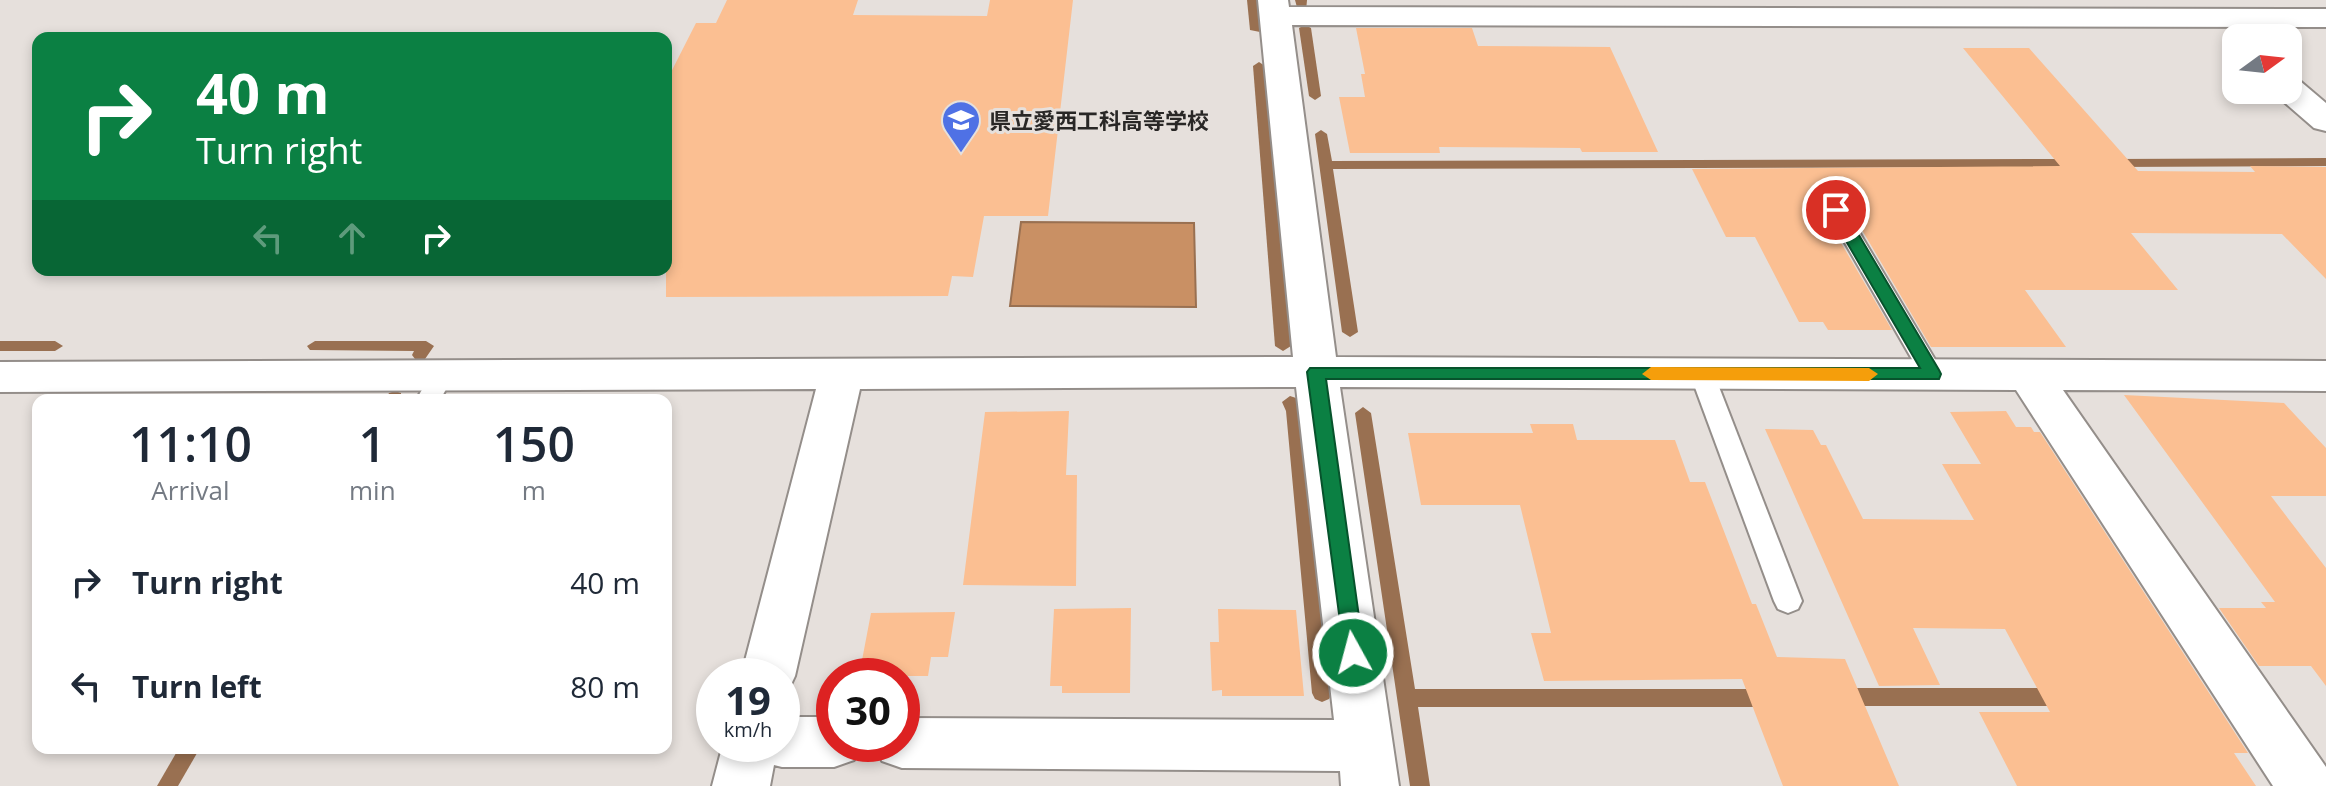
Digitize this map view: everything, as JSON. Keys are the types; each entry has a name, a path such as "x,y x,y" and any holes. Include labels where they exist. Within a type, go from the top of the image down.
{"street":[{"path":"920,744 1368,766 1316,372 1274,8 2198,9 2326,18"},
{"path":"2198,9 2222,30"},
{"path":"2302,100 2326,121"},
{"path":"0,377 435,388 842,374 1316,372 2326,376"},
{"path":"772,658 842,374"},
{"path":"2029,375 2306,786"},
{"path":"741,786 747,762"}],"lane":[{"path":"1836,210 1932,374"},
{"path":"1702,374 1788,601"}],"shaded area":[{"path":"1021,222 1194,223 1196,307 1010,306"}],"building":[{"path":"727,0 858,0 853,15 987,16 990,0 1073,0 1048,216 984,216 973,277 952,276 948,296 666,297 666,276 672,276 672,70 696,23 716,23"},
{"path":"1356,28 1472,28 1478,46 1610,47 1658,152 1439,147 1440,153 1350,153 1339,97 1365,97 1361,74 1365,74"},
{"path":"1963,48 2029,48 2138,171 2255,172 2250,166 2326,167 2326,279 2282,234 2131,233 2178,290 2025,290 2066,347 1931,347 1849,208 1834,201 1823,212 1892,330 1828,330 1823,322 1799,322 1755,237 1726,237 1692,169 2060,166"},
{"path":"2124,395 2284,403 2326,448 2326,496 2271,496 2326,568 2326,686 2311,666 2259,666 2219,608 2266,608 2261,602 2275,602"},
{"path":"1069,411 1066,475 1077,475 1076,586 963,585 985,412"},
{"path":"2006,411 2016,427 2031,427 2034,432 2040,432 2248,753 2234,753 2256,786 2017,786 1979,712 2050,712 2005,629 1913,628 1940,685 1879,686 1765,429 1813,430 1821,445 1826,445 1863,519 1974,520 1942,464 1981,464 1950,412"},
{"path":"1530,424 1573,424 1577,440 1675,440 1690,482 1705,482 1752,604 1756,604 1777,657 1845,659 1899,786 1783,786 1742,679 1544,681 1531,633 1551,633 1520,505 1421,505 1408,433 1533,433"},
{"path":"1131,608 1130,693 1062,693 1062,686 1050,686 1054,609"},
{"path":"1218,609 1296,610 1304,696 1222,696 1222,690 1212,691 1210,642 1219,642"},
{"path":"955,612 948,657 931,657 928,676 920,676 920,658 862,658 871,613"}],"waterway":[{"path":"1253,0 1256,30"},
{"path":"1301,0 1302,9"},
{"path":"1305,28 1315,96"},
{"path":"1259,66 1283,346"},
{"path":"1321,134 1350,332"},
{"path":"2112,163 2326,162"},
{"path":"1326,165 2076,163"},
{"path":"0,346 55,346"},
{"path":"315,346 426,346 420,355"},
{"path":"1290,402 1294,411 1322,693"},
{"path":"1363,413 1407,698"},
{"path":"1841,697 2062,697"},
{"path":"1407,698 1770,698"},
{"path":"1407,698 1420,786"},
{"path":"167,786 186,754"}],"slow traffic":[{"path":"1651,374 1869,374"}],"place":[{"name":"県立愛西工科高等学校","path":"961,154"}],"route":[{"path":"1353,653 1316,372 1932,374 1836,210"}]}
